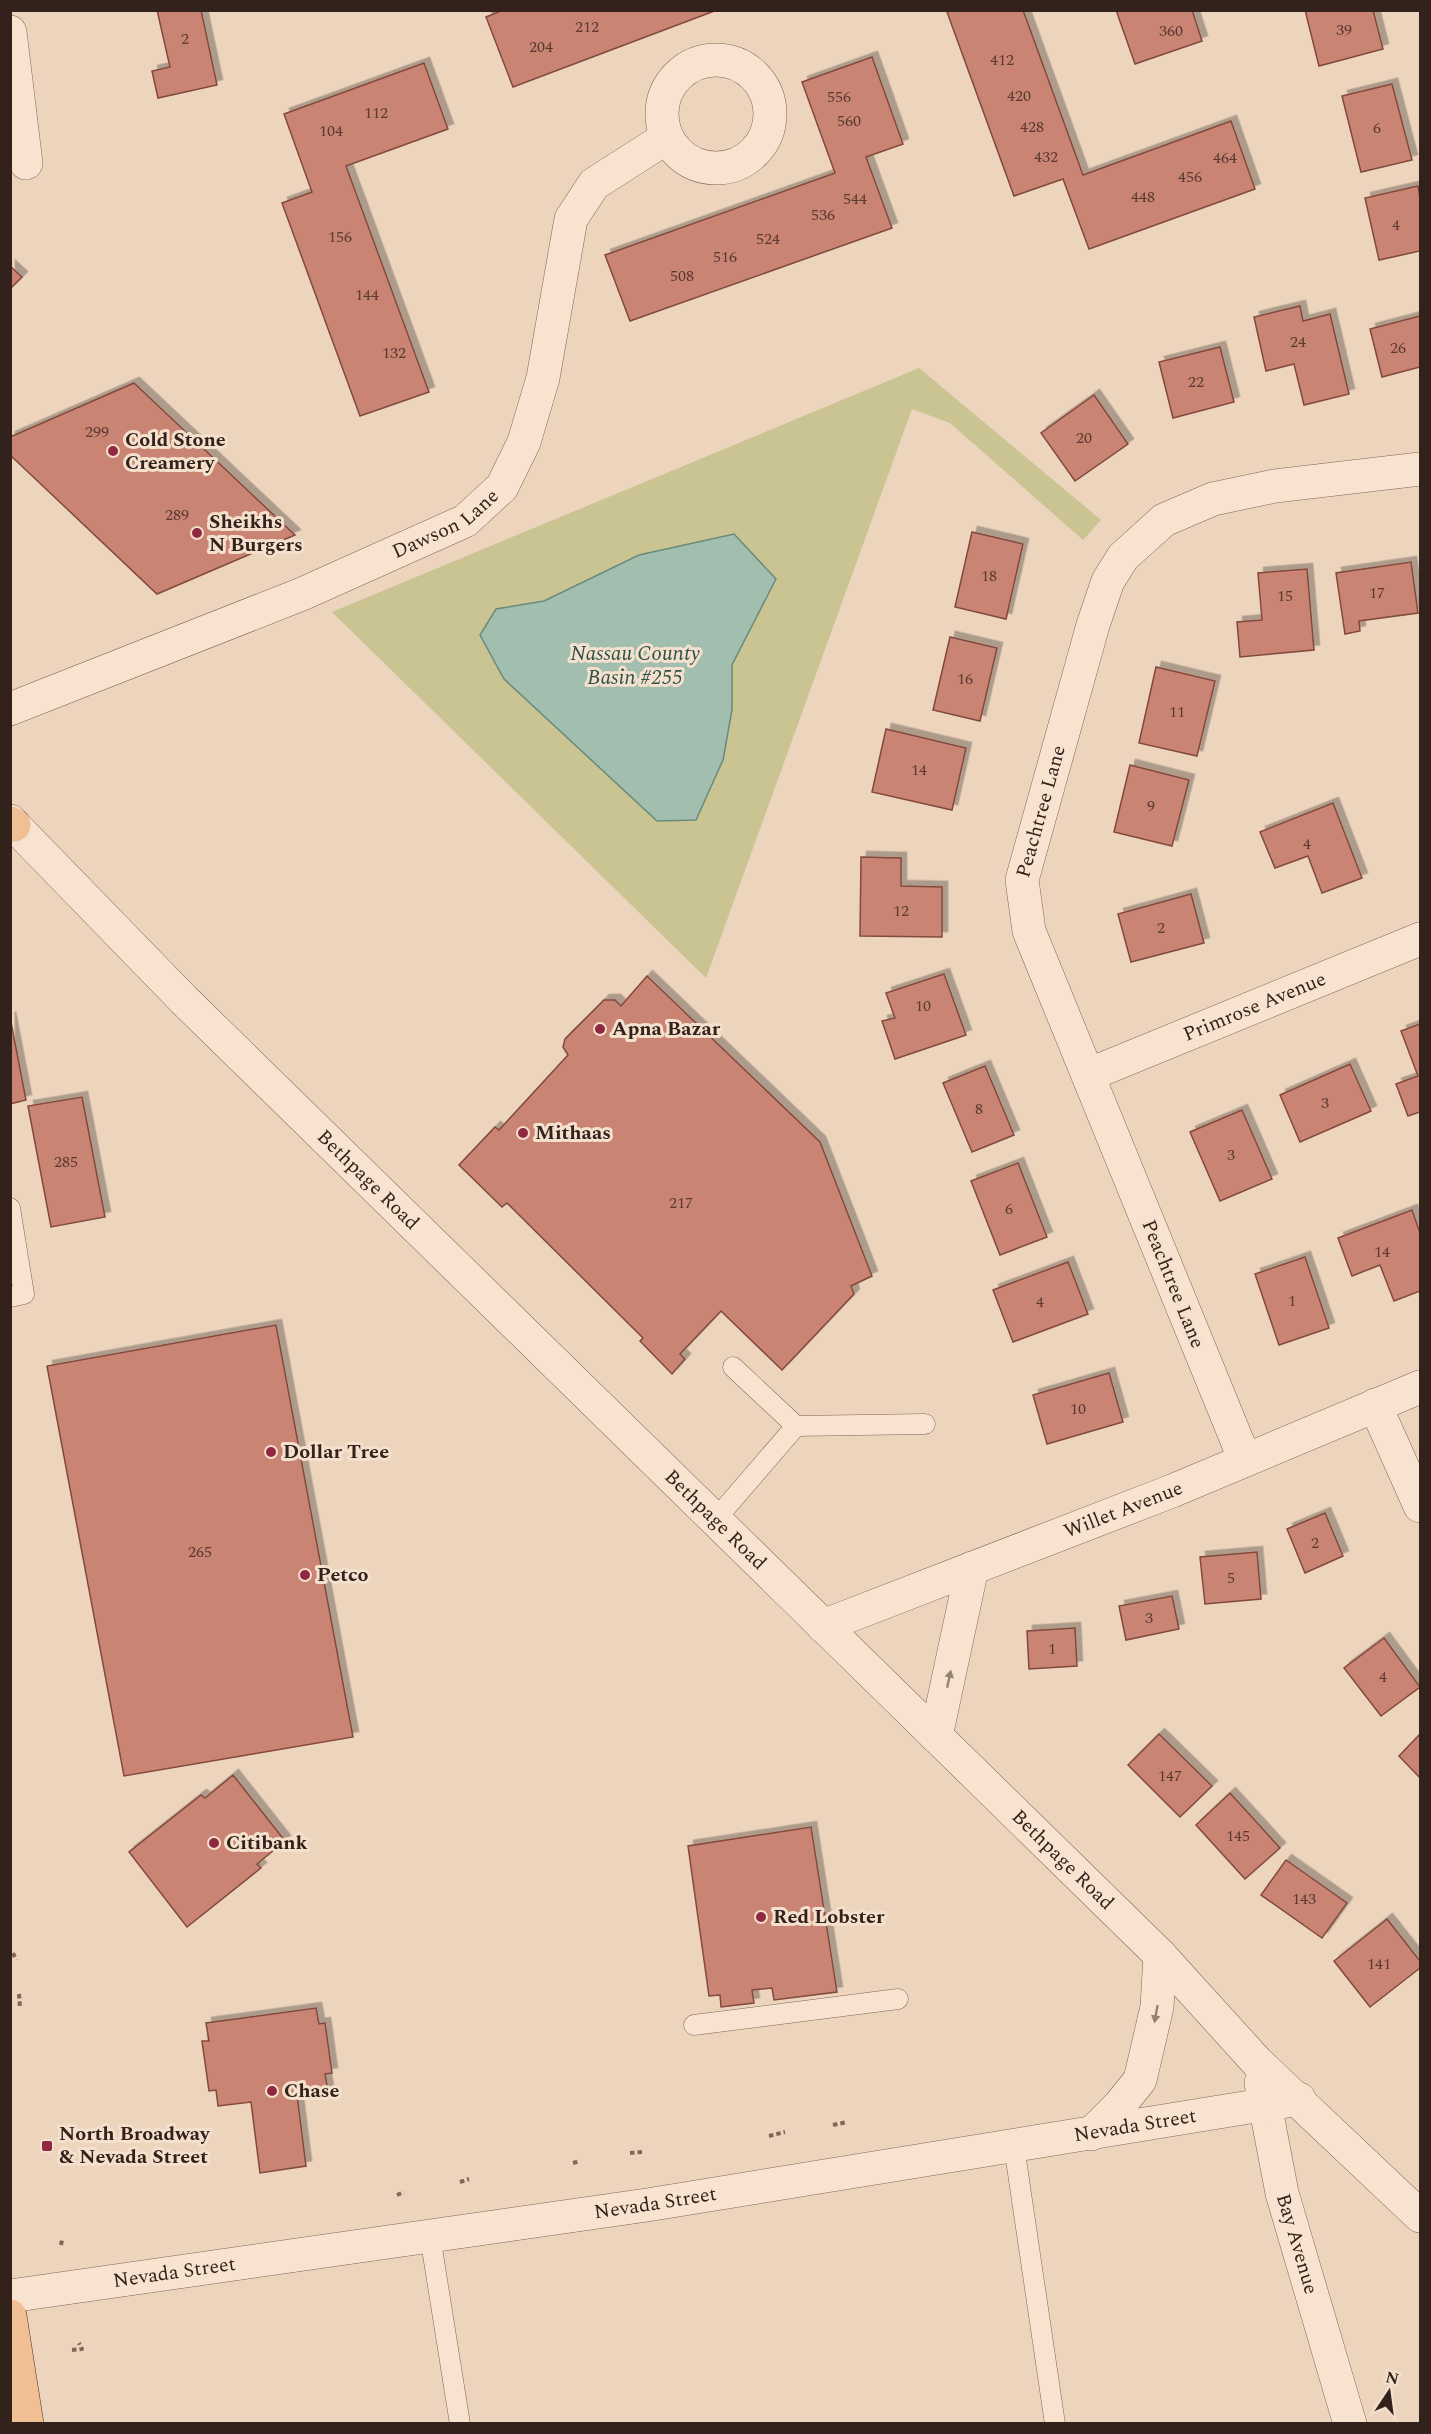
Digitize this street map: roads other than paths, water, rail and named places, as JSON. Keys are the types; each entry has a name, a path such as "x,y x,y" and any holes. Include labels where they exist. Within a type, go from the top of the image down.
{"main road":[{"path":"10,2316 27,2424"}],"street":[{"path":"10,32 26,163"},
{"name":"Dawson Lane","path":"10,710 302,594 465,522 502,488 524,442 543,378 572,219 594,184 666,138"},
{"name":"Peachtree Lane","path":"1245,1460 1029,931 1022,880 1093,625 1108,581 1123,557 1164,520 1213,499 1275,486 1420,469"},
{"name":"Bethpage Road","path":"11,824 184,1000 1160,1955 1257,2062 1299,2099 1420,2216"},
{"name":"Primrose Avenue","path":"1088,1075 1420,939"},
{"name":"Willet Avenue","path":"823,1626 1172,1491 1420,1386"},
{"path":"1376,1405 1420,1506"},
{"path":"936,1736 972,1568"},
{"path":"1091,2134 1119,2106 1140,2080 1157,2007 1160,1955"},
{"name":"Bay Avenue","path":"1257,2062 1282,2193 1350,2424"},
{"name":"Nevada Street","path":"10,2296 659,2204 1299,2099"}],"lane":[{"path":"10,1208 14,1245 24,1294 10,1298"},
{"path":"733,1366 796,1426 925,1424"},
{"path":"715,1520 796,1426"},
{"path":"694,2025 898,1999"},
{"path":"1014,2146 1054,2424"},
{"path":"430,2236 460,2424"}],"water":[{"name":"Nassau County Basin #255","path":"734,534 776,579 732,665 732,710 723,760 696,820 657,821 504,679 480,635 496,609 544,601 639,555"}],"place":[{"name":"Cold Stone Creamery","path":"113,451"},
{"name":"Sheikhs N Burgers","path":"197,533"},
{"name":"Apna Bazar","path":"600,1029"},
{"name":"Mithaas","path":"523,1133"},
{"name":"Dollar Tree","path":"271,1452"},
{"name":"Petco","path":"305,1575"},
{"name":"Citibank","path":"214,1843"},
{"name":"Red Lobster","path":"761,1917"},
{"name":"Chase","path":"272,2091"},
{"name":"North Broadway & Nevada Street","path":"47,2146"}]}
